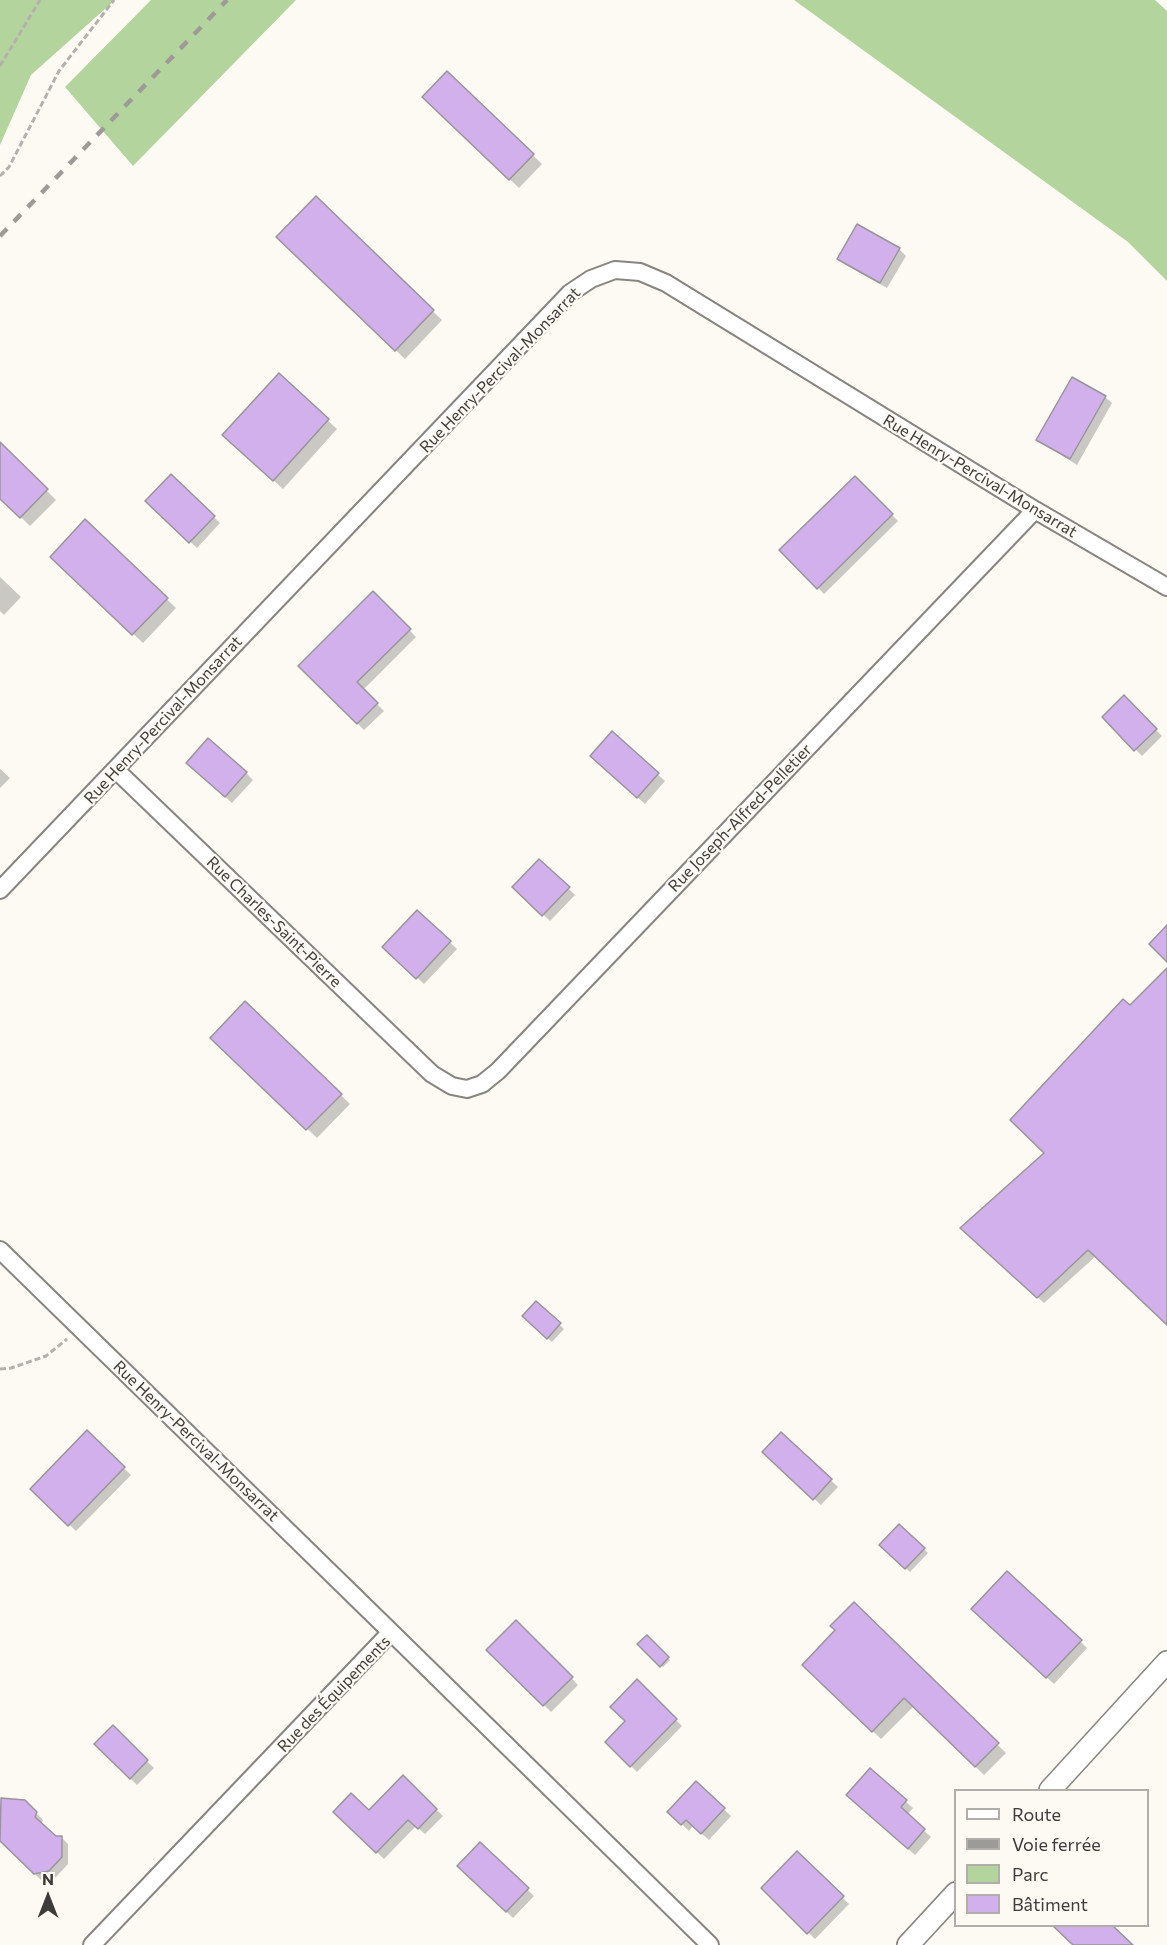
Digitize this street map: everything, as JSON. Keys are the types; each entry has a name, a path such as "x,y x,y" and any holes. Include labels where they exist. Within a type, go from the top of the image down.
{"street":[{"name":"Rue Henry-Percival-Monsarrat","path":"0,891 117,771 570,293 591,279 615,270 640,272 666,283 1035,510 1167,587"},
{"name":"Rue Joseph-Alfred-Pelletier","path":"432,1074 452,1086 467,1089 482,1084 498,1071 1035,510"},
{"name":"Rue Charles-Saint-Pierre","path":"117,771 432,1074"},
{"name":"Rue Henry-Percival-Monsarrat","path":"0,1250 392,1632"},
{"name":"Rue des Équipements","path":"92,1945 392,1632 710,1945"},
{"path":"1052,1789 1167,1662"},
{"path":"908,1945 954,1895"}],"path":[{"path":"0,66 40,0"},
{"path":"0,176 9,167 59,71 114,0"},
{"path":"0,1369 11,1368 46,1356 61,1345 78,1326"}],"green space":[{"path":"0,0 115,0 31,75 0,145"},
{"path":"151,0 296,0 133,166 65,87"},
{"path":"794,0 1155,0 1167,11 1167,281 1128,242"}],"building":[{"path":"447,71 534,154 509,180 422,97"},
{"path":"316,196 434,310 395,351 276,237"},
{"path":"857,224 900,248 880,283 837,259"},
{"path":"279,373 329,419 273,481 222,435"},
{"path":"1072,377 1106,396 1070,459 1036,440"},
{"path":"0,442 48,489 20,518 0,499"},
{"path":"171,474 215,516 189,543 145,501"},
{"path":"855,476 893,514 817,589 779,550"},
{"path":"85,519 168,598 132,635 50,557"},
{"path":"373,591 411,629 357,682 378,703 357,724 298,666"},
{"path":"1124,695 1157,729 1134,751 1102,717"},
{"path":"612,731 659,773 637,798 590,756"},
{"path":"208,738 247,772 225,797 186,763"},
{"path":"539,859 570,887 542,916 512,887"},
{"path":"417,910 451,941 416,979 382,947"},
{"path":"1167,925 1167,962 1149,944"},
{"path":"1167,968 1167,1325 1088,1250 1037,1298 960,1228 1044,1153 1010,1120 1123,999 1130,1005"},
{"path":"245,1001 342,1094 306,1130 210,1038"},
{"path":"536,1301 561,1323 547,1339 522,1316"},
{"path":"87,1430 125,1467 68,1526 30,1489"},
{"path":"781,1432 832,1479 813,1500 762,1452"},
{"path":"899,1524 925,1548 905,1569 879,1545"},
{"path":"1007,1571 1082,1640 1046,1678 971,1609"},
{"path":"854,1602 999,1743 975,1767 904,1698 872,1732 802,1665 835,1630 830,1626"},
{"path":"516,1620 573,1677 543,1706 486,1650"},
{"path":"647,1635 669,1657 660,1667 637,1644"},
{"path":"637,1679 677,1719 630,1767 605,1742 625,1721 610,1707"},
{"path":"113,1725 148,1760 130,1779 94,1744"},
{"path":"870,1768 907,1800 901,1807 925,1829 908,1849 846,1795"},
{"path":"403,1775 437,1809 418,1829 408,1820 376,1853 333,1812 351,1793 369,1810"},
{"path":"696,1781 725,1808 701,1834 686,1820 681,1825 667,1812"},
{"path":"1,1798 25,1800 37,1812 35,1817 56,1836 62,1836 62,1857 49,1871 34,1874 0,1841"},
{"path":"480,1842 529,1888 506,1912 457,1866"},
{"path":"797,1851 844,1896 807,1934 761,1888"},
{"path":"1054,1927 1114,1927 1133,1945 1073,1945"}],"railway":[{"path":"0,236 227,0"}]}
